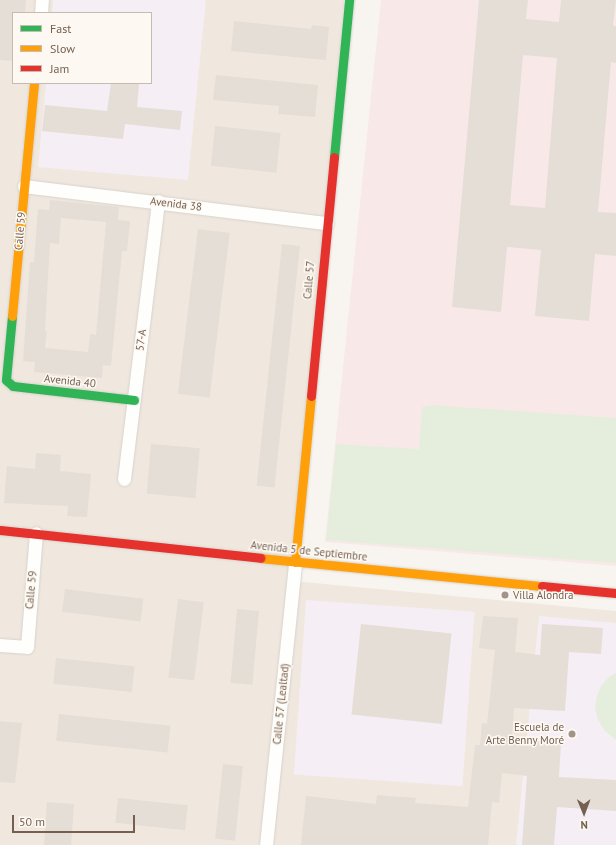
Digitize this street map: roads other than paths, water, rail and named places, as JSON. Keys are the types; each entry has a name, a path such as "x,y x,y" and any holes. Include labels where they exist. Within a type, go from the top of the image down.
{"street":[{"path":"41,12 42,0"},
{"name":"Calle 57","path":"295,562 349,0"},
{"name":"Calle 59","path":"6,380 34,84"},
{"name":"Avenida 38","path":"24,186 158,201 327,223"},
{"name":"57-A","path":"124,478 158,201"},
{"name":"Avenida 40","path":"6,380 13,386 19,388 134,400"},
{"name":"Avenida 5 de Septiembre","path":"0,530 295,562 616,593"},
{"name":"Calle 59","path":"0,645 27,647 36,533"},
{"name":"Calle 57 (Lealtad)","path":"266,845 295,562"}],"place":[{"name":"Villa Alondra","path":"505,595"},
{"name":"Escuela de Arte Benny Moré","path":"572,734"}]}
